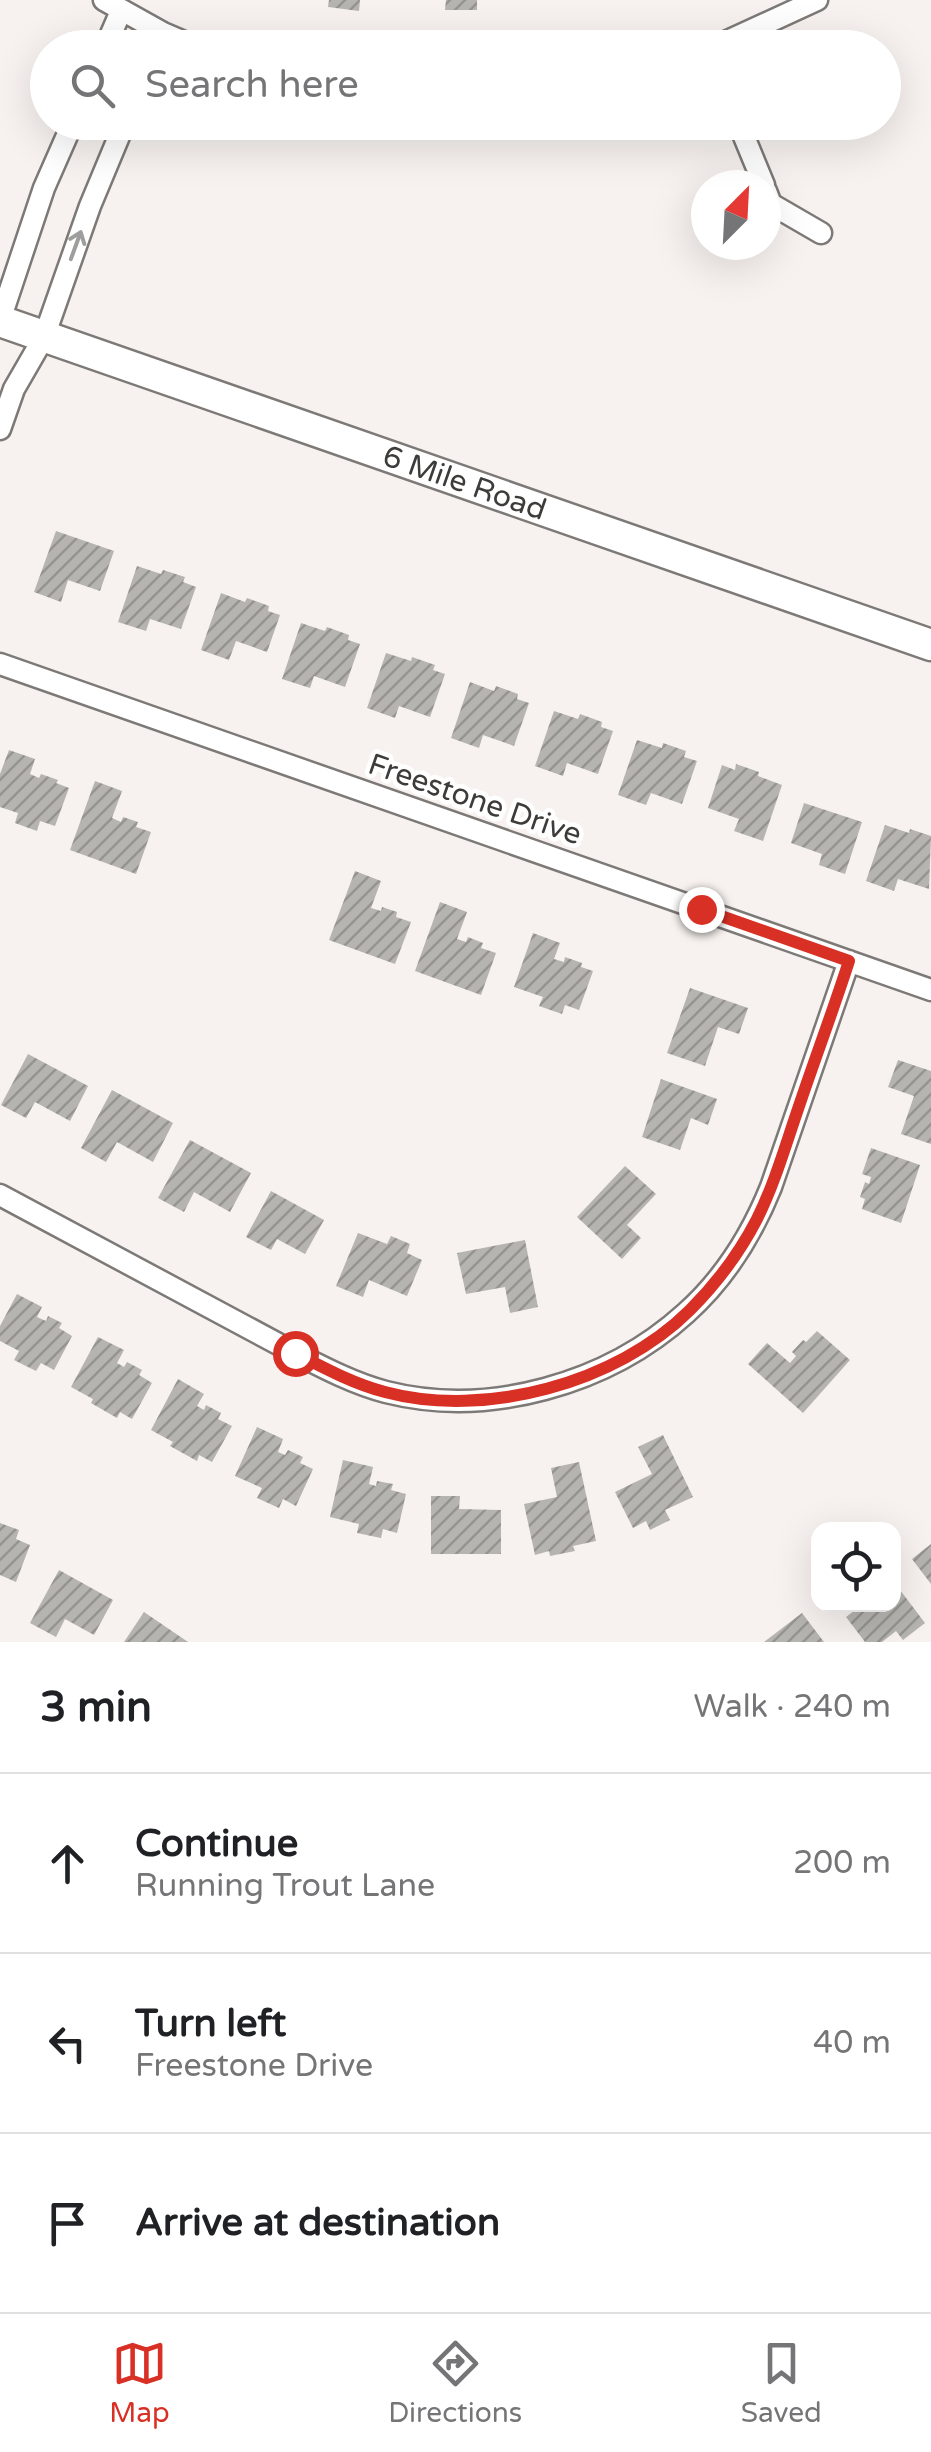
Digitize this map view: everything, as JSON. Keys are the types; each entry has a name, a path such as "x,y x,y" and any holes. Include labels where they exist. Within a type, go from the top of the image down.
{"street":[{"path":"751,30 817,0"},
{"path":"113,6 146,30"},
{"path":"0,321 44,188 65,140"},
{"path":"0,429 14,389 44,337 118,140"},
{"path":"745,140 758,170"},
{"path":"781,210 821,234"},
{"name":"6 Mile Road","path":"0,321 931,645"},
{"name":"Freestone Drive","path":"0,664 931,990"},
{"path":"0,1195 310,1361 384,1392 417,1398 480,1400 535,1392 600,1369 661,1334 688,1312 732,1260 758,1217 770,1187 849,961"}],"building":[{"path":"329,0 360,0 359,11 328,7"},
{"path":"446,0 477,0 477,10 445,10"},
{"path":"56,531 114,551 100,591 68,580 61,602 34,592"},
{"path":"137,566 185,577 183,582 196,587 181,629 150,619 146,631 118,622"},
{"path":"221,593 269,606 268,611 280,615 267,652 236,641 229,660 201,650"},
{"path":"301,623 325,631 327,627 360,644 345,687 314,676 310,688 282,679"},
{"path":"386,653 435,665 433,670 445,674 430,717 399,706 395,718 367,708"},
{"path":"470,682 494,691 496,686 529,703 514,746 483,735 479,748 451,738"},
{"path":"554,711 578,719 580,714 613,731 598,774 567,763 563,776 535,766"},
{"path":"637,740 686,751 684,757 697,761 682,804 651,793 646,805 618,795"},
{"path":"9,750 35,759 30,774 58,780 56,783 69,788 55,826 40,821 37,831 15,823 18,813 0,807 0,774"},
{"path":"736,764 782,785 763,841 734,831 739,819 708,808 722,765 735,770"},
{"path":"95,781 122,791 112,818 138,822 136,827 151,832 136,874 70,850"},
{"path":"804,803 862,822 845,874 819,865 822,854 791,843"},
{"path":"885,825 931,836 929,889 898,879 894,891 866,881"},
{"path":"355,871 381,881 371,908 397,912 396,917 411,922 395,964 329,940"},
{"path":"440,902 467,912 457,939 466,942 468,937 483,943 481,948 496,953 481,995 415,971"},
{"path":"533,933 560,943 554,959 564,962 565,957 593,971 579,1010 565,1005 562,1014 539,1006 543,997 514,987"},
{"path":"690,988 748,1008 739,1034 718,1027 705,1066 667,1053"},
{"path":"28,1054 88,1086 70,1121 35,1102 26,1118 1,1105"},
{"path":"898,1060 931,1071 931,1144 901,1134 914,1096 888,1087"},
{"path":"661,1079 717,1099 708,1125 691,1118 680,1150 642,1137"},
{"path":"112,1090 173,1123 153,1162 117,1142 106,1162 81,1148"},
{"path":"190,1140 251,1173 230,1212 194,1192 184,1212 158,1198"},
{"path":"871,1148 920,1165 901,1223 862,1209 865,1199 860,1197 871,1177 862,1174"},
{"path":"625,1166 656,1194 627,1225 641,1238 622,1259 577,1217"},
{"path":"271,1191 324,1220 305,1254 277,1239 271,1250 246,1237"},
{"path":"358,1233 387,1244 391,1236 410,1244 407,1253 422,1260 407,1296 369,1280 363,1297 336,1286"},
{"path":"525,1240 538,1307 510,1313 505,1287 466,1294 457,1253"},
{"path":"17,1294 42,1307 37,1317 46,1321 48,1316 62,1323 59,1328 72,1336 54,1370 41,1363 36,1371 14,1360 19,1351 0,1341 0,1326"},
{"path":"817,1331 850,1360 803,1413 748,1364 767,1343 790,1363 796,1356 792,1352"},
{"path":"98,1337 124,1350 117,1363 124,1367 127,1362 142,1370 139,1375 152,1383 132,1419 120,1412 117,1418 71,1387"},
{"path":"178,1379 204,1394 197,1406 204,1410 206,1405 221,1413 218,1419 232,1426 212,1462 199,1455 197,1461 151,1430"},
{"path":"257,1427 283,1439 278,1452 285,1455 288,1450 303,1457 300,1463 313,1469 296,1506 283,1499 279,1508 257,1498 262,1488 235,1476"},
{"path":"663,1435 693,1497 665,1510 670,1520 650,1530 646,1521 633,1528 615,1492 652,1474 638,1447"},
{"path":"343,1460 373,1467 369,1484 393,1484 391,1490 406,1494 397,1533 383,1529 381,1538 357,1533 359,1524 330,1517"},
{"path":"579,1462 596,1541 573,1546 575,1551 535,1555 524,1504 557,1497 551,1468"},
{"path":"431,1496 460,1496 459,1509 501,1510 501,1554 431,1554"},
{"path":"0,1523 19,1530 16,1539 30,1545 16,1582 0,1575"},
{"path":"931,1544 931,1584 912,1559"},
{"path":"59,1570 113,1600 94,1635 65,1619 56,1637 30,1623"},
{"path":"901,1591 925,1623 903,1640 896,1631 882,1642 865,1642 846,1617 853,1612 901,1612"},
{"path":"144,1612 188,1642 124,1642"},
{"path":"802,1613 824,1642 764,1642"}],"route":[{"path":"295,1353 384,1392 417,1398 480,1400 535,1392 600,1369 631,1354 688,1312 732,1260 758,1217 849,961 701,909"}]}
